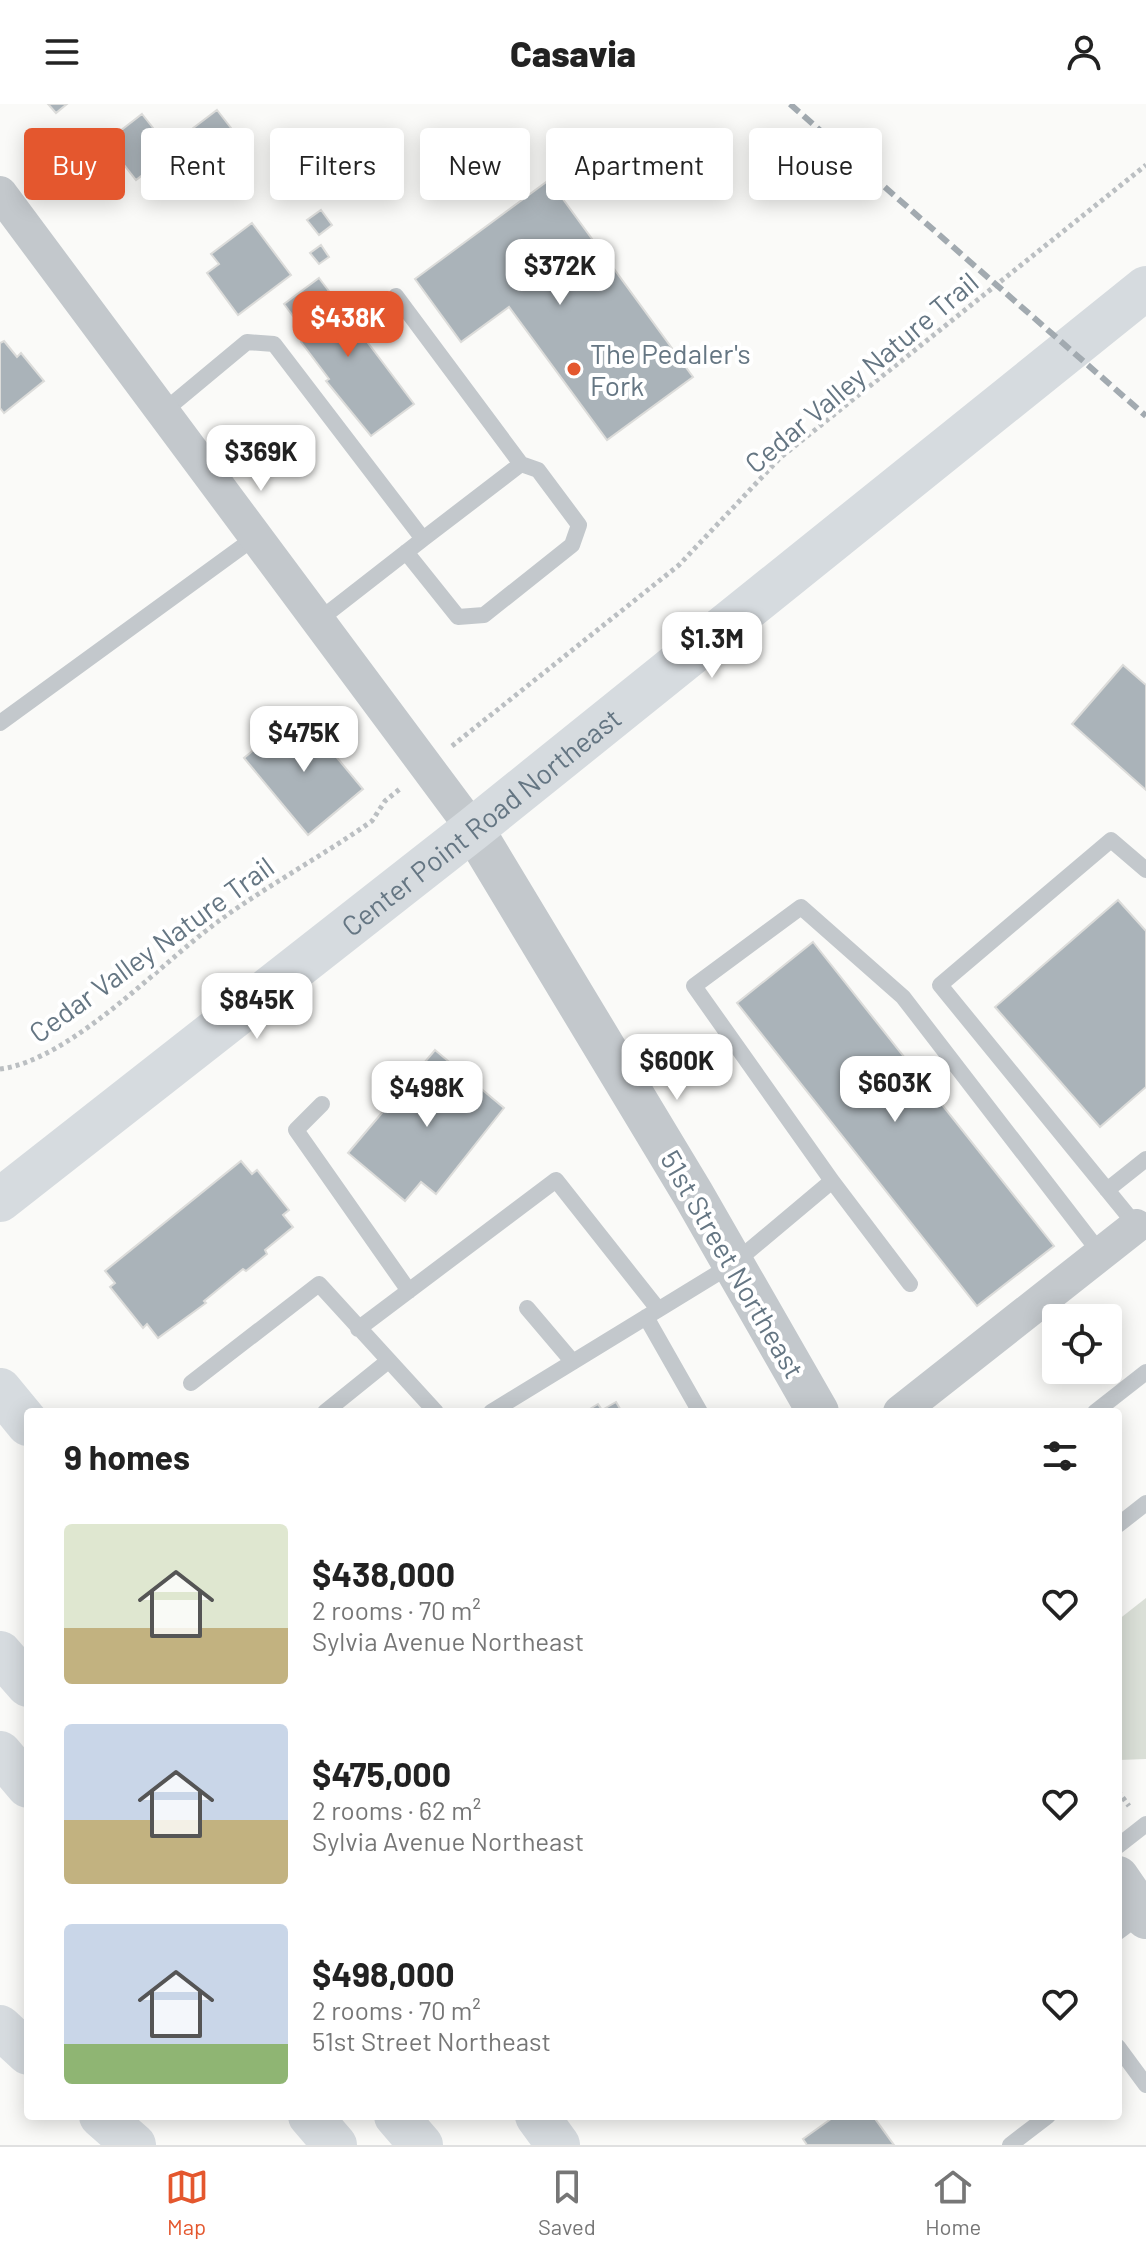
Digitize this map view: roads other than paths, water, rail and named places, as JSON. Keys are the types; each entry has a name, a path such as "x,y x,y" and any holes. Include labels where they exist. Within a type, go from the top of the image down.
{"main road":[{"name":"Center Point Road Northeast","path":"0,1200 473,829 1146,288"},
{"path":"0,1390 24,1419"},
{"path":"0,1653 24,1680"},
{"path":"0,1753 24,1781"},
{"path":"0,2027 24,2049"},
{"path":"106,2120 134,2145"},
{"path":"313,2120 335,2145"},
{"path":"399,2120 421,2145"},
{"path":"540,2120 558,2145"}],"street":[{"path":"0,193 473,829"},
{"name":"51st Street Northeast","path":"473,829 816,1408"},
{"path":"905,1408 1101,1254 1141,1232"},
{"path":"1122,1887 1136,1921"}],"lane":[{"path":"396,296 521,464 538,470 579,525 572,545 484,615 458,617 406,552"},
{"path":"164,411 247,342 274,344 423,539"},
{"path":"319,620 521,464"},
{"path":"0,723 257,536"},
{"path":"1141,1232 940,985 1111,840 1146,870"},
{"path":"910,1284 832,1181 694,986 801,907 903,997 1101,1254"},
{"path":"322,1104 296,1130 409,1291"},
{"path":"1107,1190 1146,1159"},
{"path":"358,1329 556,1180 652,1313 698,1408"},
{"path":"497,1408 733,1264 832,1181"},
{"path":"191,1383 319,1284 432,1408"},
{"path":"527,1308 572,1361"},
{"path":"330,1408 387,1362"},
{"path":"1100,1408 1146,1372"},
{"path":"1122,1522 1146,1503"},
{"path":"1122,1843 1146,1824"},
{"path":"1122,2057 1146,2085"},
{"path":"1010,2145 1043,2120"}],"railway":[{"path":"790,104 1146,416"}],"place":[{"name":"The Pedaler's Fork","path":"574,369"}]}
